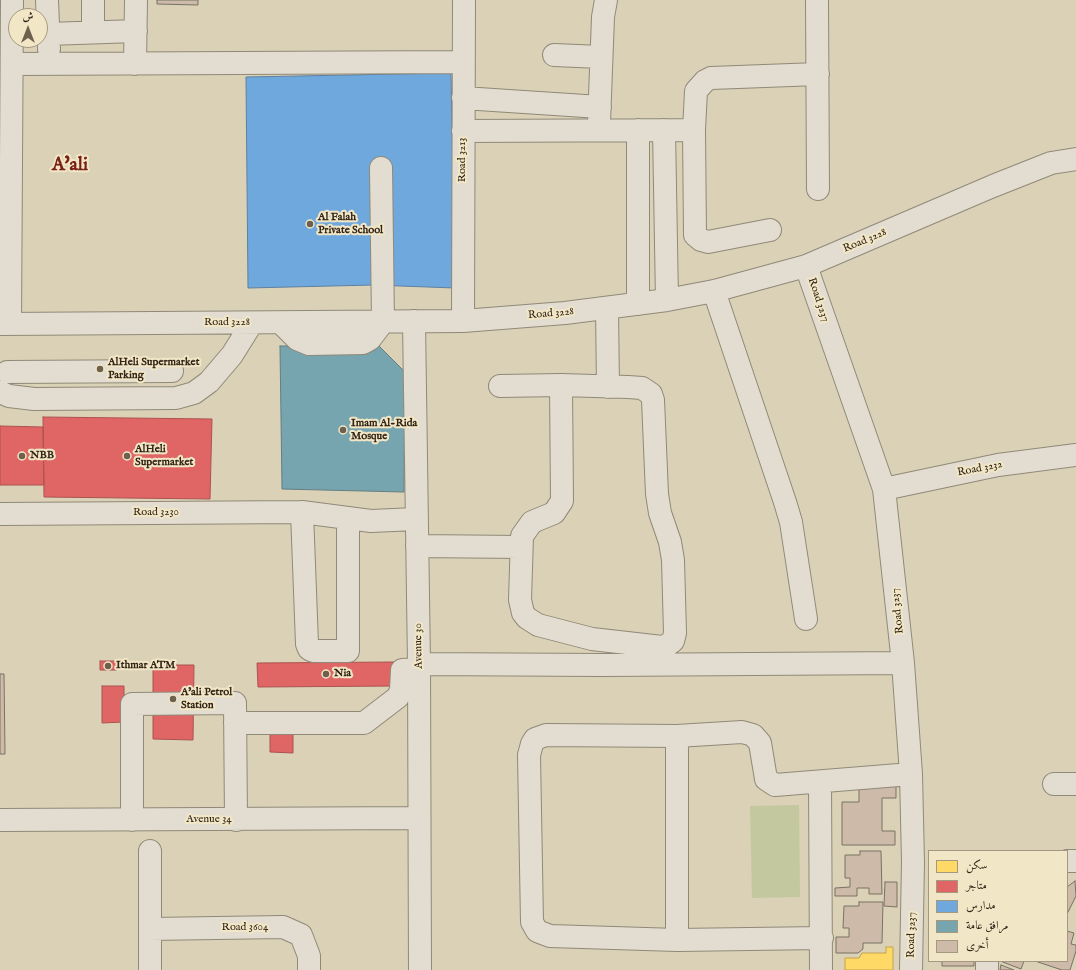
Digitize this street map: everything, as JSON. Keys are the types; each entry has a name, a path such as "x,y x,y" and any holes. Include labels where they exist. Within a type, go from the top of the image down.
{"street":[{"path":"5,324 6,168 12,64 12,0"},
{"path":"93,0 93,32"},
{"path":"135,64 136,0"},
{"name":"Road 3213","path":"463,321 464,0"},
{"path":"599,131 601,57 606,0"},
{"path":"817,0 818,189"},
{"path":"50,64 48,34 136,31"},
{"path":"554,55 601,57"},
{"path":"12,64 463,62"},
{"path":"770,230 708,242 698,238 694,231 694,130 696,91 705,81 711,78 818,74"},
{"path":"463,98 600,107"},
{"path":"638,130 638,304"},
{"path":"664,130 667,300"},
{"path":"463,131 694,130"},
{"name":"Road 3228","path":"5,324 463,321 607,308 667,300 714,291 806,266 993,186 1051,164 1076,158"},
{"path":"381,168 383,322"},
{"name":"Road 3237","path":"806,266 884,489 903,663 911,774 921,862 911,970"},
{"path":"714,291 791,522 806,619"},
{"path":"607,308 608,387"},
{"name":"Avenue 30","path":"414,321 419,666 420,970"},
{"path":"172,371 35,372 4,382 9,396 34,399 176,398 194,393 204,386 232,355 252,323"},
{"path":"34,399 35,372"},
{"path":"144,372 144,398"},
{"path":"500,386 562,385 642,388 651,394 653,400 657,494 660,513 672,553 675,633 673,641 662,647 592,639 532,623 527,618 521,606 522,536 526,528 536,520 554,513 562,501 562,385"},
{"name":"Road 3232","path":"884,489 998,465 1076,455"},
{"name":"Road 3230","path":"0,514 307,512 354,507 416,512"},
{"path":"307,512 307,644 309,649 313,651 348,651 348,519"},
{"name":"Road 3230","path":"307,512 348,519 370,520 416,512"},
{"path":"417,546 521,547"},
{"path":"235,723 364,723 398,697 401,690 402,670 419,666 903,663"},
{"path":"132,820 132,704 235,703 236,820"},
{"path":"822,938 677,940 550,936 537,931 532,922 529,749 535,739 546,734 677,736 747,733 753,735 760,743 765,775 771,784 820,782 911,774"},
{"path":"677,736 677,940"},
{"path":"820,782 821,970"},
{"path":"1054,784 1076,784"},
{"name":"Avenue 34","path":"0,820 419,818"},
{"path":"150,850 150,970"},
{"name":"Road 3604","path":"150,929 283,928 301,935 309,956 309,970"}],"green space":[{"path":"799,805 800,897 752,898 750,806"}],"building: سكن":[{"path":"886,947 893,947 893,970 845,970 845,958 859,958 862,953 886,953"}],"building: متاجر":[{"name":"AlHeli Supermarket","path":"43,417 212,419 210,499 44,497"},
{"name":"NBB","path":"0,426 43,427 44,485 0,485"},
{"name":"Ithmar ATM","path":"100,661 117,661 117,670 100,670"},
{"name":"Nia","path":"395,662 395,686 258,687 257,663"},
{"path":"153,665 194,665 193,740 153,739"},
{"path":"102,686 124,686 124,722 102,723"},
{"path":"270,730 293,731 293,753 270,752"}],"building: مدارس":[{"name":"Al Falah Private School","path":"451,73 455,288 373,285 248,288 246,77"}],"building: مرافق عامة":[{"name":"Imam Al-Rida Mosque","path":"280,346 379,346 405,372 404,492 282,489"}],"building: أخرى":[{"path":"157,0 198,0 198,5 157,4"},
{"path":"0,674 4,674 5,754 0,754"},
{"path":"866,786 896,786 896,798 882,798 882,831 895,831 895,845 842,845 842,802 859,802 859,789 866,789"},
{"path":"860,851 881,851 882,894 869,894 869,888 857,888 857,896 835,896 835,888 850,887 850,878 845,878 845,855 860,855"},
{"path":"1075,881 1076,896 1068,912 1068,886"},
{"path":"885,882 897,882 897,907 884,906"},
{"path":"859,902 883,902 882,943 863,943 863,949 858,953 836,953 836,937 849,937 849,928 843,928 844,906 859,906"},
{"path":"1068,931 1074,933 1071,944 1076,945 1076,951 1070,970 1062,970 1038,962 1068,962"},
{"path":"942,962 974,962 974,966 942,966"},
{"path":"1003,962 1024,962 1021,969"},
{"path":"1001,965 1014,970 1000,970"}],"place":[{"name":"Al Falah Private School","path":"310,224"},
{"name":"AlHeli Supermarket Parking","path":"100,369"},
{"name":"Imam Al-Rida Mosque","path":"343,430"},
{"name":"NBB","path":"22,456"},
{"name":"AlHeli Supermarket","path":"127,456"},
{"name":"Ithmar ATM","path":"108,666"},
{"name":"Nia","path":"326,674"},
{"name":"A'ali Petrol Station","path":"173,699"}],"district":[{"name":"A'ali","path":"70,166"}]}
